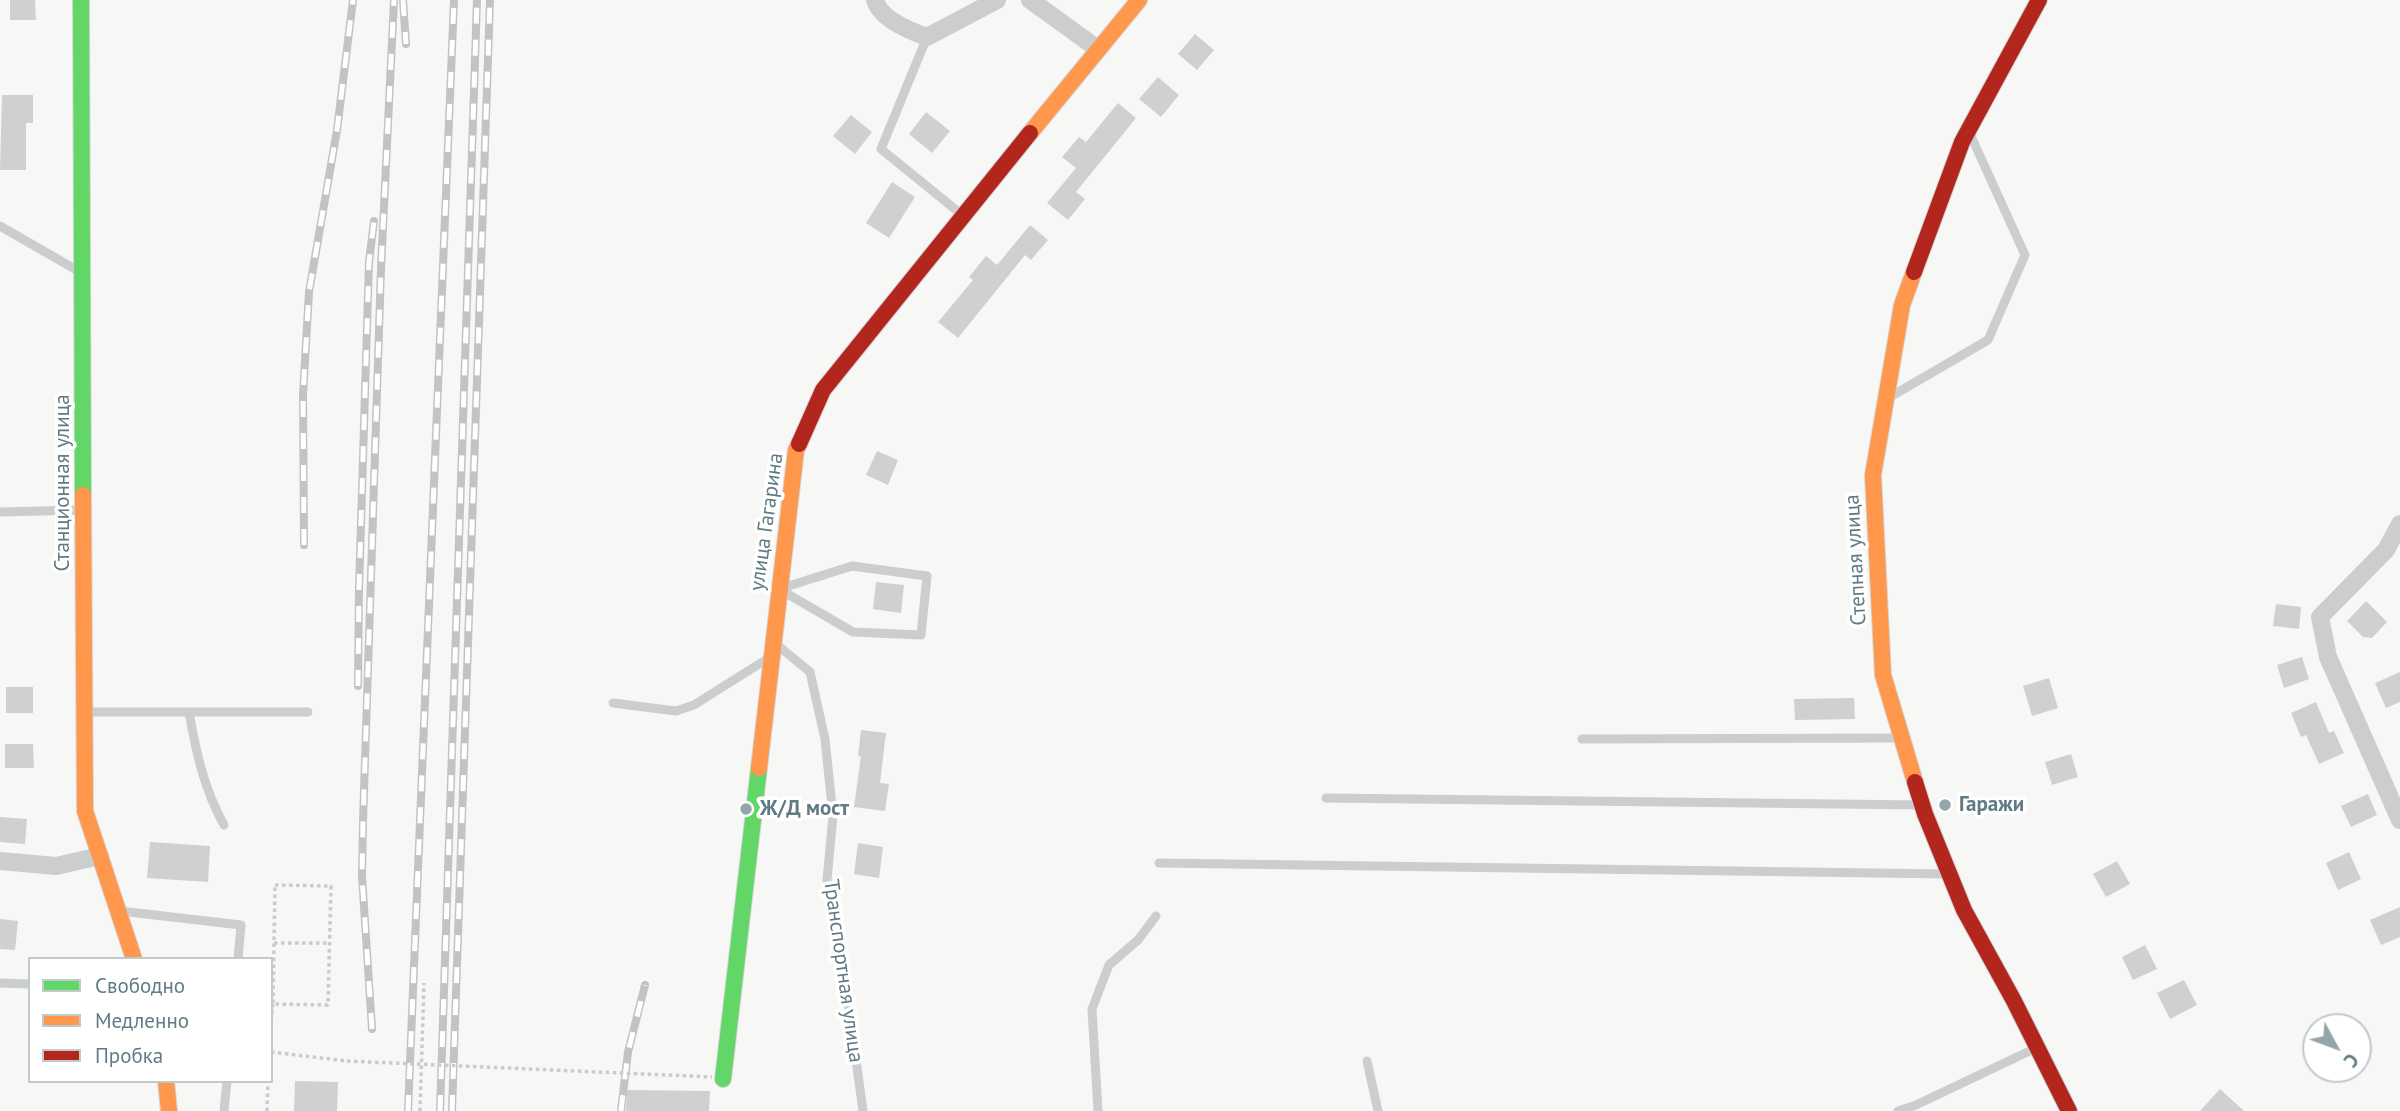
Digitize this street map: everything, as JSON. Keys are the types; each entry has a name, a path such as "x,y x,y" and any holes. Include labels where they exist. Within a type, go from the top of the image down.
{"main road":[{"name":"Станционная улица","path":"81,0 85,811 133,957"},
{"name":"улица Гагарина","path":"717,1078 796,450 823,390 962,215 1139,0"},
{"name":"Степная улица","path":"2039,0 1962,142 1902,305 1872,475 1884,675 1922,806 1964,910 2038,1047 2069,1111"},
{"path":"166,1083 169,1111"}],"street":[{"path":"875,0 876,6 901,27 927,37 997,0"},
{"path":"1030,0 1098,49"},
{"path":"2400,524 2386,550 2320,617 2328,657 2400,820"},
{"path":"0,862 56,866 100,856"}],"lane":[{"path":"927,37 881,149 962,215"},
{"path":"1886,399 1988,340 2025,255 1968,130"},
{"path":"0,226 82,273"},
{"path":"0,512 84,510"},
{"path":"852,566 926,576 921,635 853,632 779,589 852,566"},
{"path":"613,703 676,711 694,705 772,649"},
{"name":"Транспортная улица","path":"772,649 810,672 825,738 833,816 827,880 863,1111"},
{"path":"85,712 308,712"},
{"path":"189,712 197,760 214,807 224,825"},
{"path":"1582,738 1902,738"},
{"path":"1326,798 1922,806"},
{"path":"1159,863 1949,874"},
{"path":"118,911 241,925 238,957"},
{"path":"1098,1111 1092,1009 1109,965 1138,940 1156,916"},
{"path":"0,983 28,984"},
{"path":"1898,1111 2038,1047"},
{"path":"1367,1061 1378,1111"},
{"path":"224,1111 227,1083"}],"path":[{"path":"273,974 275,885 331,886 328,1005 273,1004"},
{"path":"274,943 330,943"},
{"path":"420,1111 424,983"},
{"path":"273,1052 347,1062 422,1063 717,1078"},
{"path":"267,1111 268,1083"}],"building":[{"path":"10,0 35,0 36,20 10,20"},
{"path":"1195,34 1214,50 1197,70 1178,54"},
{"path":"1158,77 1179,95 1161,117 1139,99"},
{"path":"2,95 33,95 33,123 26,123 26,170 0,170"},
{"path":"1118,103 1136,118 1076,192 1085,199 1068,220 1047,203 1076,168 1062,157 1079,137 1086,142"},
{"path":"926,112 950,131 932,153 909,134"},
{"path":"851,115 872,132 855,154 833,136"},
{"path":"892,182 915,197 889,238 866,223"},
{"path":"1030,225 1048,240 1031,260 1025,255 958,338 938,322 973,280 969,277 986,256 997,265"},
{"path":"877,451 898,460 888,485 866,475"},
{"path":"876,582 904,585 901,613 873,609"},
{"path":"2366,601 2387,622 2372,638 2363,637 2347,621"},
{"path":"2276,604 2301,607 2299,629 2273,626"},
{"path":"2302,657 2309,679 2284,688 2277,665"},
{"path":"2400,672 2400,702 2386,708 2375,683"},
{"path":"2049,678 2058,708 2032,716 2023,686"},
{"path":"6,687 33,687 33,713 6,713"},
{"path":"1854,698 1855,719 1795,720 1794,699"},
{"path":"2316,702 2329,733 2334,731 2344,753 2319,764 2306,735 2301,737 2291,713"},
{"path":"861,730 886,733 880,783 889,784 885,811 854,807 861,756 858,756"},
{"path":"5,744 33,744 34,768 5,768"},
{"path":"2071,754 2078,777 2052,785 2045,762"},
{"path":"2368,794 2377,815 2351,827 2341,806"},
{"path":"0,817 27,819 25,844 0,842"},
{"path":"150,842 210,846 208,882 147,878"},
{"path":"858,843 883,847 879,878 854,874"},
{"path":"2349,852 2361,879 2338,890 2326,863"},
{"path":"2117,861 2130,884 2106,897 2093,874"},
{"path":"2400,907 2400,937 2381,945 2370,920"},
{"path":"0,919 18,921 15,950 0,949"},
{"path":"2145,945 2157,969 2133,980 2122,957"},
{"path":"2184,980 2197,1005 2170,1019 2157,993"},
{"path":"295,1081 338,1082 337,1111 294,1111"},
{"path":"2220,1089 2244,1111 2200,1111"},
{"path":"627,1090 710,1091 709,1111 626,1111"}],"railway":[{"path":"304,545 303,395 309,292 337,130 353,0"},
{"path":"372,1029 362,876 363,822 381,268 394,0"},
{"path":"403,0 406,44"},
{"path":"408,1111 454,0"},
{"path":"440,1111 477,0"},
{"path":"452,1111 490,0"},
{"path":"358,686 369,262 374,221"},
{"path":"621,1111 628,1052 645,985"}],"traffic: fast":[{"path":"81,0 83,495"},
{"path":"723,1079 759,768"}],"traffic: slow":[{"path":"1030,133 1139,0"},
{"path":"1914,272 1902,305 1873,475 1883,675 1915,782"},
{"path":"759,768 796,450 799,444"},
{"path":"83,495 85,811 133,957"},
{"path":"166,1083 169,1111"}],"traffic: jam":[{"path":"1914,272 1962,142 2039,0"},
{"path":"799,444 823,390 1030,133"},
{"path":"1915,782 1925,814 1964,910 2014,1001 2069,1111"}],"place":[{"name":"Гаражи","path":"1945,805"},
{"name":"Ж/Д мост","path":"746,809"}]}
